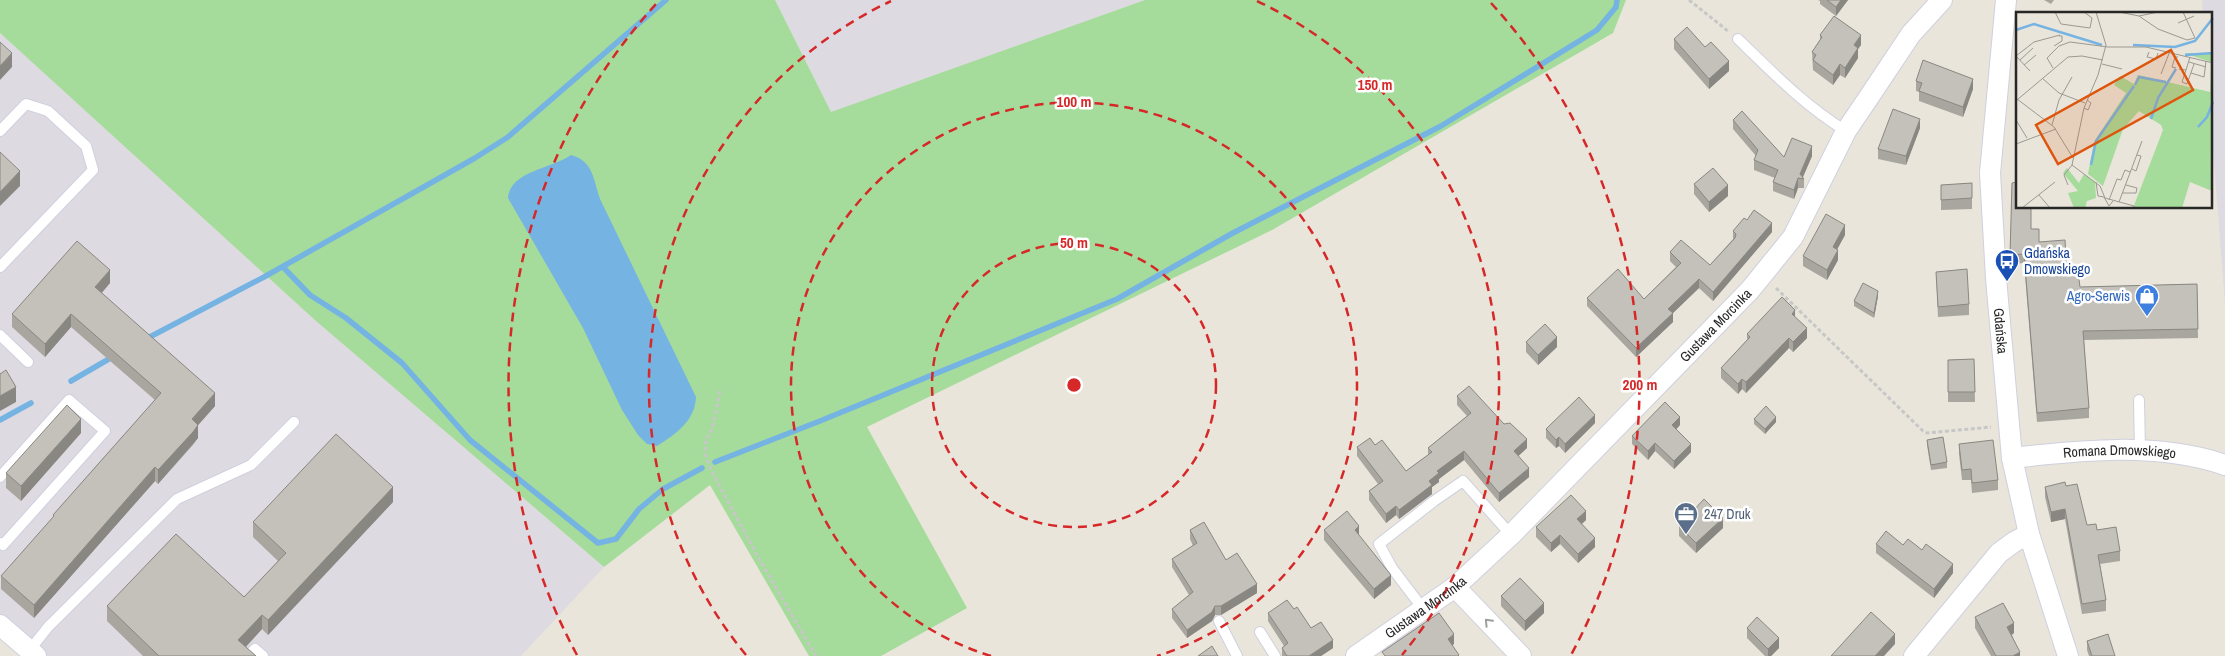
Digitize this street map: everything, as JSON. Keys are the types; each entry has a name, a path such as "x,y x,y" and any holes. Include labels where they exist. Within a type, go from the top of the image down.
{"street":[{"name":"Gustawa Morcinka","path":"1364,654 1454,587 1511,535 1761,276 1793,237 1846,131 1911,34 1942,0"},
{"name":"Gdańska","path":"2006,0 1990,173 1996,278 2012,458 2030,534 2068,656"},
{"name":"Romana Dmowskiego","path":"2012,458 2058,453 2173,452 2225,465"},
{"path":"1914,656 1999,553 2014,542 2030,534"},
{"path":"1454,587 1521,656"},
{"path":"0,625 33,653"}],"lane":[{"path":"1738,38 1793,93 1820,115 1846,131"},
{"path":"0,132 26,104 48,111 86,146 93,170 0,267"},
{"path":"0,335 28,362"},
{"path":"0,477 69,400 105,431 3,545 0,543"},
{"path":"2139,400 2140,451"},
{"path":"33,653 48,627 177,498 251,465 294,422"},
{"path":"1424,610 1392,568 1379,544 1463,481 1511,535"},
{"path":"1219,621 1237,656"},
{"path":"1260,632 1275,656"},
{"path":"248,656 255,649 263,656"}],"path":[{"path":"1689,0 1738,38"},
{"path":"1761,276 1923,431 1927,433 2009,425"},
{"path":"720,391 712,429 706,440 705,452 711,470 758,557 816,656"}],"shaded area":[{"path":"775,0 1145,0 831,112"},
{"path":"2202,0 2225,0 2225,303 2212,138 2212,12 2203,12"},
{"path":"0,33 316,321 604,567 521,656 21,656 0,639"}],"green space":[{"path":"0,0 775,0 831,112 1145,0 1626,0 1613,33 1272,230 867,427 967,608 881,656 809,656 710,485 604,567 316,321 0,33"}],"water":[{"path":"571,155 584,161 591,171 600,199 696,397 695,406 688,420 677,432 657,446 647,444 638,435 622,410 583,328 508,198 510,189 524,176"}],"building":[{"path":"1827,0 1841,0 1836,7"},
{"path":"1834,16 1861,35 1854,45 1858,48 1845,68 1840,64 1833,75 1813,60 1816,55 1812,52 1822,37 1820,35"},
{"path":"1687,27 1705,47 1711,42 1729,61 1709,79 1674,39"},
{"path":"0,42 12,53 0,66"},
{"path":"1923,60 1973,79 1963,107 1919,91 1922,83 1916,81"},
{"path":"1893,109 1920,119 1906,156 1878,149"},
{"path":"1742,111 1784,157 1792,138 1812,146 1800,174 1804,179 1798,178 1794,190 1773,182 1778,170 1754,160 1758,150 1733,120"},
{"path":"0,152 20,171 0,192"},
{"path":"1713,168 1728,185 1709,202 1694,184"},
{"path":"2016,182 2016,209 2031,209 2031,229 2039,229 2039,242 2065,240 2067,273 2078,272 2080,287 2197,284 2198,329 2083,331 2089,408 2037,413 2024,254 2010,255 2012,183"},
{"path":"1972,183 1972,198 1941,200 1941,185"},
{"path":"1754,210 1772,223 1713,292 1699,279 1668,309 1673,313 1636,348 1587,298 1618,269 1644,299 1681,263 1670,252 1681,240 1710,265 1735,238 1736,234 1733,231 1744,218 1747,220"},
{"path":"1826,214 1845,225 1833,247 1838,250 1827,270 1803,256"},
{"path":"77,241 110,270 95,287 215,393 192,419 198,425 193,432 158,470 155,467 34,605 1,576 161,393 71,314 45,344 12,314"},
{"path":"1967,269 1969,304 1938,307 1936,272"},
{"path":"1863,283 1878,291 1874,313 1854,301"},
{"path":"1782,297 1795,310 1792,314 1807,328 1793,342 1789,338 1746,382 1742,379 1738,384 1721,368 1750,337 1747,334"},
{"path":"1545,324 1557,337 1538,355 1526,342"},
{"path":"1974,359 1975,392 1948,392 1948,360"},
{"path":"6,370 16,387 0,396 0,374"},
{"path":"1469,386 1504,424 1510,423 1527,439 1514,451 1529,468 1499,493 1464,451 1437,471 1439,473 1429,481 1432,485 1399,510 1396,506 1386,514 1369,491 1383,481 1357,447 1370,438 1375,445 1382,440 1406,471 1432,452 1428,448 1471,413 1457,396"},
{"path":"1579,397 1595,415 1565,444 1559,437 1556,440 1546,429"},
{"path":"1665,402 1680,417 1672,425 1691,444 1674,461 1655,443 1648,451 1632,436"},
{"path":"67,405 81,419 21,486 6,473"},
{"path":"1766,406 1776,417 1765,429 1754,419"},
{"path":"336,434 393,487 268,620 262,615 238,640 256,656 159,656 107,606 176,534 244,597 286,553 253,522"},
{"path":"1943,437 1947,462 1931,465 1927,440"},
{"path":"1993,440 1998,480 1972,483 1971,469 1962,470 1959,444"},
{"path":"2065,482 2066,486 2077,484 2087,525 2096,524 2097,530 2116,527 2120,551 2098,555 2106,600 2082,604 2065,509 2051,512 2045,487"},
{"path":"1571,495 1586,511 1577,519 1595,538 1578,554 1560,535 1551,543 1536,527"},
{"path":"1704,499 1723,518 1696,543 1679,526"},
{"path":"1347,511 1359,526 1355,530 1391,575 1374,589 1324,530"},
{"path":"1204,522 1226,560 1237,553 1257,584 1221,606 1215,606 1212,612 1187,630 1172,609 1193,592 1172,559 1197,543 1190,530"},
{"path":"1886,531 1903,545 1908,539 1922,550 1926,544 1953,564 1934,589 1876,544"},
{"path":"1520,578 1544,603 1525,621 1501,596"},
{"path":"1287,600 1294,609 1297,607 1311,628 1321,622 1333,640 1309,656 1287,656 1282,648 1288,643 1268,613"},
{"path":"2003,603 2014,623 2007,627 2020,652 2013,656 1996,656 1975,617"},
{"path":"1871,612 1895,634 1875,656 1831,656"},
{"path":"1439,613 1454,634 1448,639 1458,656 1385,656 1382,652"},
{"path":"1757,617 1779,638 1768,649 1747,628"},
{"path":"2108,634 2115,656 2092,656 2087,641"},
{"path":"1212,646 1218,656 1198,656"}],"waterway":[{"path":"144,340 264,277 475,158 508,137 666,0"},
{"path":"715,462 1117,299 1231,234 1441,126 1597,30 1616,7 1617,0"},
{"path":"283,267 310,295 346,318 402,363 470,440 598,543 616,539 639,509 663,489 702,468"},
{"path":"71,381 114,356"},
{"path":"0,420 31,403"}],"place":[{"name":"Gdańska Dmowskiego","path":"2007,282"},
{"name":"Agro-Serwis","path":"2147,317"},
{"name":"247 Druk","path":"1686,535"}]}
